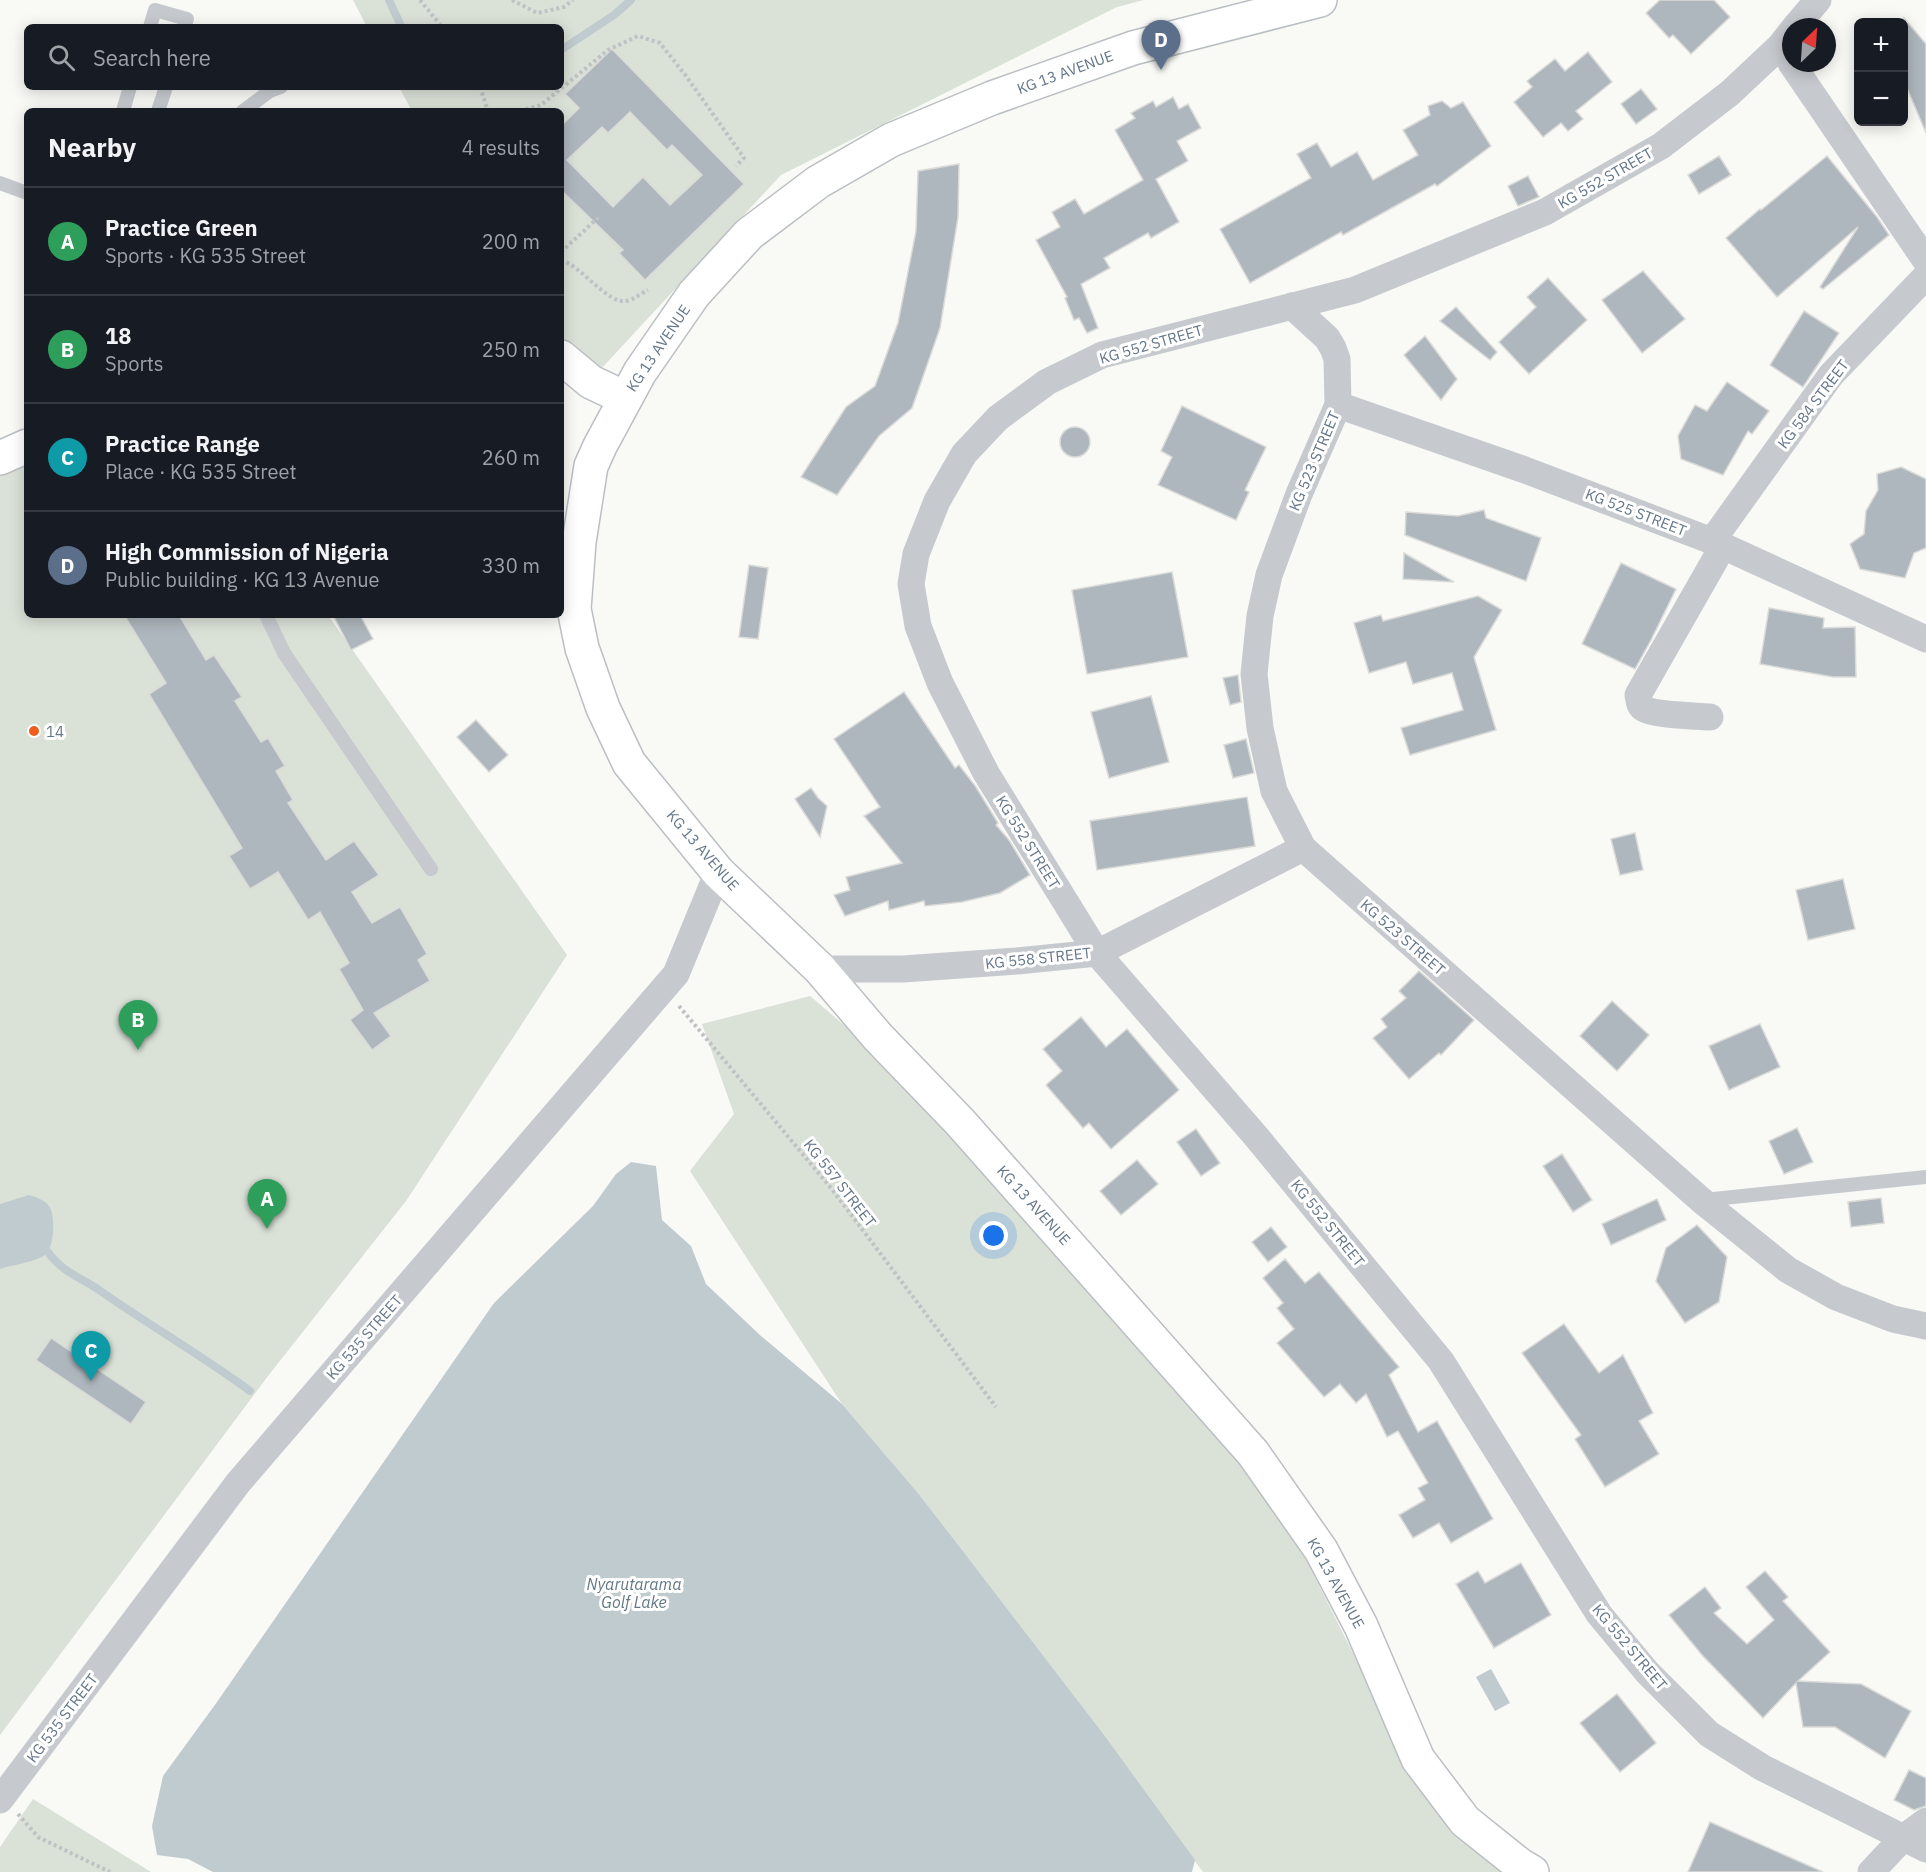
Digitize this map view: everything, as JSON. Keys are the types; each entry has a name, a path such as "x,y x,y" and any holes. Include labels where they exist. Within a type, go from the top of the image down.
{"street":[{"name":"KG 13 AVENUE","path":"1320,0 1133,48 992,98 891,140 827,177 750,234 694,294 639,372 591,466 579,542 573,609 582,648 603,708 629,763 718,872 820,969 878,1036 960,1122 1253,1453 1326,1560 1361,1626 1418,1759 1465,1821 1532,1872"},
{"name":"KG 552 STREET","path":"1807,18 1818,0"},
{"name":"KG 552 STREET","path":"1782,52 1661,146 1545,212 1355,290 1102,356 1047,382 998,418 964,454 937,501 916,554 911,584 918,626 940,683 986,773 1096,952 1254,1134 1441,1361 1599,1614 1647,1672 1709,1734 1763,1768 1915,1843"},
{"path":"1806,72 1926,261"},
{"name":"KG 584 STREET","path":"1710,717 1653,712 1643,708 1638,695 1718,544 1831,375 1926,276"},
{"name":"KG 523 STREET","path":"1292,306 1327,338 1333,348 1337,359 1338,405 1299,494 1269,575 1260,616 1254,674 1260,728 1274,791 1303,848 1701,1200 1788,1270 1836,1297 1893,1319 1926,1326"},
{"path":"564,360 591,382 625,398"},
{"name":"KG 525 STREET","path":"1338,405 1525,470 1718,544 1926,639"},
{"path":"0,458 24,447"},
{"name":"KG 558 STREET","path":"820,969 903,969 1017,961 1096,952 1303,848"},
{"name":"KG 535 STREET","path":"1,1798 238,1483 676,974 718,872"},
{"path":"1871,1872 1915,1843 1926,1821"}],"lane":[{"path":"151,24 155,10 187,19 185,24"},
{"path":"124,108 129,90"},
{"path":"159,108 165,90"},
{"path":"247,108 273,90"},
{"path":"0,183 24,192"},
{"path":"267,618 284,653 431,869"},
{"path":"1701,1200 1926,1177"}],"path":[{"path":"420,0 440,24"},
{"path":"512,0 537,13 564,7 573,0"},
{"path":"564,86 609,50 638,36 660,43 744,158 736,166"},
{"path":"481,90 487,108"},
{"path":"530,108 541,105 560,90"},
{"path":"564,249 599,217"},
{"path":"564,261 615,300 625,302 648,290"},
{"name":"KG 557 STREET","path":"676,974 675,1001 831,1188 996,1407"},
{"path":"1,1798 38,1837 110,1872"}],"shaded area":[{"path":"353,0 1144,0 1117,7 781,175 600,370 564,378 564,108 410,108 401,90 564,90 564,24 365,24"},
{"path":"24,460 24,618 330,618 567,955 406,1201 268,1376 0,1735 0,471"},
{"path":"810,996 940,1107 1279,1506 1397,1741 1503,1872 1203,1872 918,1493 842,1404 690,1171 734,1114 702,1024"},
{"path":"33,1799 151,1872 0,1872 0,1847"}],"water":[{"name":"Nyarutarama Golf Lake","path":"631,1162 656,1166 662,1220 691,1246 706,1284 761,1336 842,1404 918,1493 1104,1735 1195,1860 1192,1872 213,1872 188,1859 157,1855 152,1826 163,1776 217,1702 494,1303 593,1206 616,1174"},
{"path":"29,1195 45,1202 50,1207 53,1227 50,1247 48,1252 41,1257 0,1269 0,1204"},
{"path":"1491,1669 1510,1703 1495,1711 1476,1677"}],"building":[{"path":"1660,0 1714,0 1730,17 1691,54 1673,35 1669,38 1646,13"},
{"path":"1908,23 1926,44 1926,133 1908,90"},
{"path":"612,49 744,184 645,280 619,253 623,250 564,193 564,123 579,108 565,94","holes":["630,112 667,150 672,145 702,175 670,205 643,177 613,207 567,160 602,127 608,133"]},
{"path":"1588,52 1612,82 1576,111 1583,119 1568,131 1561,123 1543,137 1514,102 1532,87 1527,81 1555,59 1565,71"},
{"path":"1641,89 1657,109 1636,124 1621,104"},
{"path":"1173,97 1179,109 1188,104 1201,128 1177,141 1188,161 1156,179 1179,222 1151,238 1148,233 1104,258 1110,268 1081,284 1098,328 1087,333 1079,318 1074,320 1065,298 1067,297 1036,240 1060,227 1052,212 1075,199 1084,214 1143,180 1115,130 1135,118 1131,113 1153,101 1156,107"},
{"path":"1442,101 1451,108 1463,102 1491,146 1437,186 1435,184 1343,235 1341,232 1250,283 1220,229 1311,178 1297,154 1317,143 1331,167 1357,152 1373,180 1418,155 1403,130 1430,115 1428,106"},
{"path":"1719,156 1731,175 1699,194 1688,175"},
{"path":"1827,156 1889,235 1823,289 1820,287 1858,227 1777,297 1726,238"},
{"path":"959,164 958,217 940,328 912,408 879,436 837,495 801,477 846,407 875,386 898,323 916,231 918,171"},
{"path":"1528,176 1539,197 1518,206 1508,186"},
{"path":"1643,271 1685,319 1642,353 1602,300"},
{"path":"1548,278 1587,320 1529,374 1499,342 1536,307 1527,297"},
{"path":"1456,307 1497,352 1490,360 1440,321"},
{"path":"1804,311 1839,333 1803,387 1770,365"},
{"path":"1425,336 1457,379 1441,400 1404,355"},
{"path":"1727,382 1769,411 1752,434 1748,431 1723,475 1681,459 1678,436 1695,405 1707,411"},
{"path":"1182,406 1266,447 1245,490 1249,492 1236,520 1158,485 1172,457 1161,451"},
{"path":"1075,427 1086,431 1090,442 1086,453 1075,457 1064,453 1060,442 1064,431"},
{"path":"1901,467 1926,479 1926,548 1914,553 1905,578 1860,569 1850,544 1864,534 1866,511 1878,490 1877,474"},
{"path":"1484,510 1486,518 1541,538 1526,581 1405,535 1406,512 1458,516"},
{"path":"1404,553 1454,582 1403,579"},
{"path":"1621,563 1676,589 1635,669 1582,644"},
{"path":"749,565 768,568 758,639 739,637"},
{"path":"1172,572 1188,657 1087,674 1072,590"},
{"path":"1478,596 1502,610 1474,657 1496,730 1410,755 1401,728 1463,710 1452,673 1413,684 1406,662 1369,673 1354,623 1381,615 1383,621"},
{"path":"1769,608 1824,618 1823,628 1855,627 1856,677 1833,677 1760,664"},
{"path":"126,618 181,618 206,660 214,655 242,697 235,701 261,742 268,738 285,766 276,771 293,800 288,803 326,860 354,841 379,875 352,892 372,923 400,907 427,954 418,960 430,981 374,1013 391,1036 372,1050 350,1020 363,1010 339,969 349,963 320,912 308,920 278,872 250,889 229,856 242,848 149,694 166,683"},
{"path":"335,618 362,618 373,639 351,650"},
{"path":"1238,675 1241,702 1230,705 1223,678"},
{"path":"904,692 955,768 959,765 976,787 998,823 996,825 1009,840 1030,875 1000,893 962,902 925,906 924,901 889,910 888,901 845,916 834,895 850,890 846,877 902,863 864,816 880,807 834,739"},
{"path":"1151,696 1169,762 1109,778 1091,712"},
{"path":"476,720 508,755 489,772 457,737"},
{"path":"1246,739 1254,773 1233,778 1224,745"},
{"path":"811,788 827,806 820,837 795,799"},
{"path":"1247,797 1255,846 1097,870 1090,821"},
{"path":"1635,833 1643,870 1620,875 1611,839"},
{"path":"1843,879 1855,929 1808,940 1796,890"},
{"path":"1419,971 1474,1020 1441,1055 1439,1053 1409,1079 1373,1038 1387,1027 1381,1019 1406,998 1399,991"},
{"path":"1612,1001 1649,1035 1617,1071 1580,1036"},
{"path":"1081,1017 1106,1047 1127,1029 1179,1090 1111,1149 1089,1123 1083,1128 1046,1085 1062,1071 1043,1049"},
{"path":"1760,1024 1780,1067 1729,1090 1709,1046"},
{"path":"1797,1128 1813,1162 1784,1174 1769,1141"},
{"path":"1196,1129 1220,1163 1201,1176 1177,1142"},
{"path":"1562,1154 1592,1200 1573,1212 1543,1166"},
{"path":"1137,1160 1158,1184 1121,1215 1100,1191"},
{"path":"1881,1198 1884,1223 1851,1227 1848,1202"},
{"path":"1657,1199 1666,1220 1611,1245 1602,1224"},
{"path":"1697,1225 1727,1257 1719,1302 1685,1323 1656,1281 1666,1248"},
{"path":"1271,1227 1287,1247 1268,1262 1252,1242"},
{"path":"1285,1259 1305,1283 1319,1272 1399,1367 1389,1375 1418,1432 1437,1421 1493,1519 1451,1543 1439,1523 1413,1538 1399,1515 1425,1500 1418,1488 1428,1483 1398,1431 1387,1437 1366,1394 1356,1403 1340,1384 1324,1397 1277,1343 1294,1329 1277,1308 1283,1303 1263,1278"},
{"path":"1564,1324 1599,1373 1623,1355 1653,1413 1639,1421 1659,1454 1605,1487 1575,1439 1581,1435 1522,1353"},
{"path":"51,1338 146,1402 131,1424 36,1360"},
{"path":"1521,1563 1551,1615 1494,1648 1456,1584 1478,1571 1485,1583"},
{"path":"1765,1571 1788,1597 1783,1601 1830,1652 1798,1681 1861,1684 1911,1711 1885,1758 1835,1727 1803,1727 1796,1683 1763,1718 1702,1655 1669,1615 1705,1587 1721,1608 1714,1613 1747,1644 1774,1620 1746,1587"},
{"path":"1617,1694 1656,1743 1620,1772 1580,1723"},
{"path":"1909,1770 1926,1778 1926,1806 1914,1810 1894,1800"},
{"path":"1710,1822 1823,1872 1688,1872"}],"waterway":[{"path":"389,0 400,24"},
{"path":"564,48 614,15 631,0"},
{"path":"48,1252 65,1269 250,1391"}],"place":[{"name":"High Commission of Nigeria","path":"1161,70"},
{"name":"14","path":"34,731"},
{"name":"18","path":"138,1050"},
{"name":"Practice Green","path":"267,1229"},
{"name":"Practice Range","path":"91,1381"}]}
